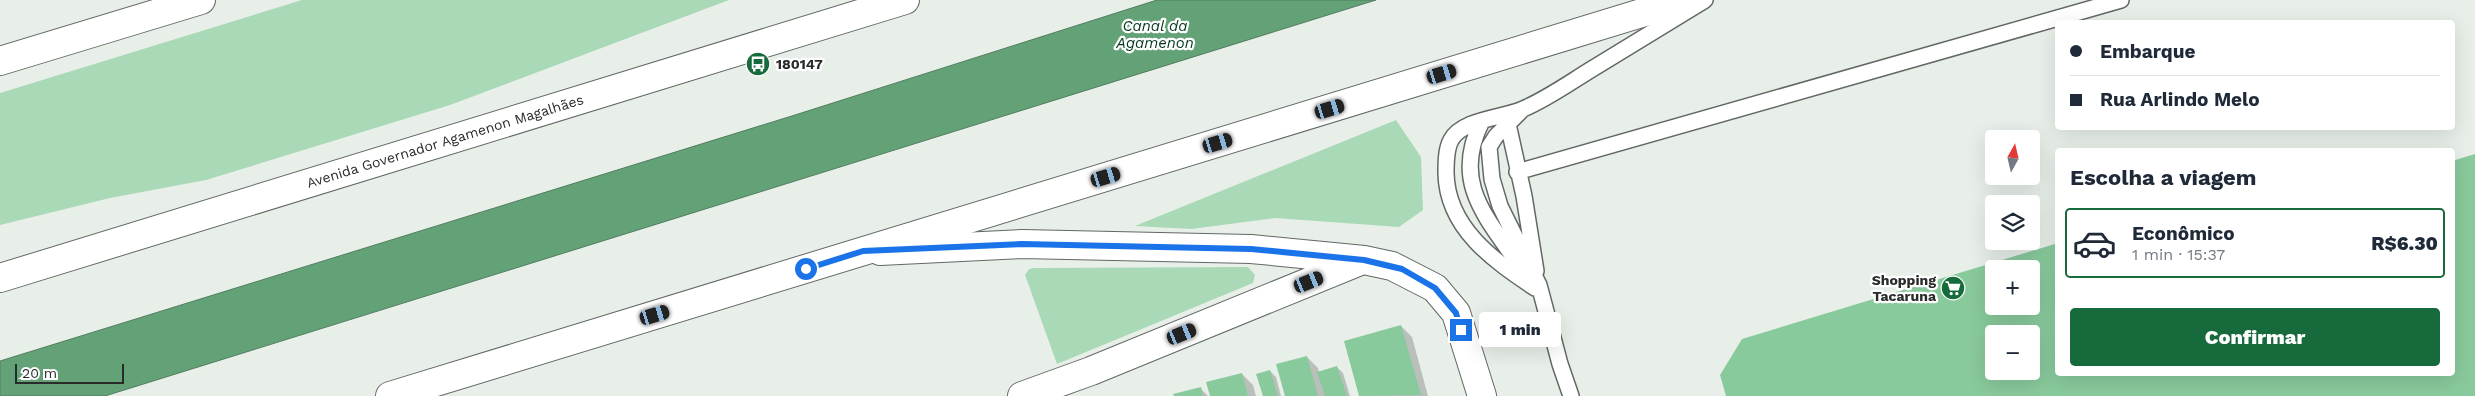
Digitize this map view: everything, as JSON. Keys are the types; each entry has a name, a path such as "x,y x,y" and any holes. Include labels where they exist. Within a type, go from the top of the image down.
{"main road":[{"path":"0,61 201,0"},
{"path":"390,396 1684,0"},
{"name":"Avenida Governador Agamenon Magalhães","path":"0,278 895,2"},
{"path":"863,251 1031,244 1251,249 1364,260 1402,269 1435,288 1456,313 1482,396"},
{"path":"1022,396 1090,371 1364,260"}],"lane":[{"path":"1571,396 1538,289 1500,206 1492,179 1489,147 1496,136 1522,110 1705,0"},
{"path":"1517,172 2121,0"},
{"path":"1522,110 1482,121 1458,131 1450,140 1446,162 1446,185 1452,209 1463,228 1487,252 1538,289"},
{"path":"1482,121 1473,139 1468,159 1469,177 1476,199 1538,289"},
{"path":"1508,124 1517,172 1524,196 1538,289"}],"shaded area":[{"path":"302,0 729,0 450,105 206,180 110,198 0,225 0,93"},
{"path":"1396,120 1421,157 1423,210 1399,227 1275,218 1191,229 1135,226"},
{"path":"1248,267 1255,275 1253,283 1057,364 1025,275 1029,269 1034,268"}],"water":[{"name":"Canal da Agamenon","path":"1157,0 1376,0 105,396 0,396 0,361 795,115"}],"building":[{"name":"Shopping Tacaruna","path":"2475,154 2475,396 1726,396 1720,375 1742,339 1985,265 1985,315 2040,315 2040,260 2002,260 2055,244 2055,376 2455,376 2455,160"},
{"path":"1401,325 1421,395 1359,396 1344,341"},
{"path":"1307,356 1318,396 1285,396 1276,364"},
{"path":"1337,366 1347,396 1325,396 1317,372"},
{"path":"1270,370 1278,396 1263,396 1256,374"},
{"path":"1242,373 1248,396 1210,396 1206,382"},
{"path":"1201,387 1203,396 1174,396 1173,394"}],"place":[{"name":"180147","path":"758,64"},
{"name":"Shopping Tacaruna","path":"1953,288"}],"route":[{"path":"806,269 863,251 1022,244 1251,249 1364,260 1402,269 1435,288 1456,313 1461,330"}]}
